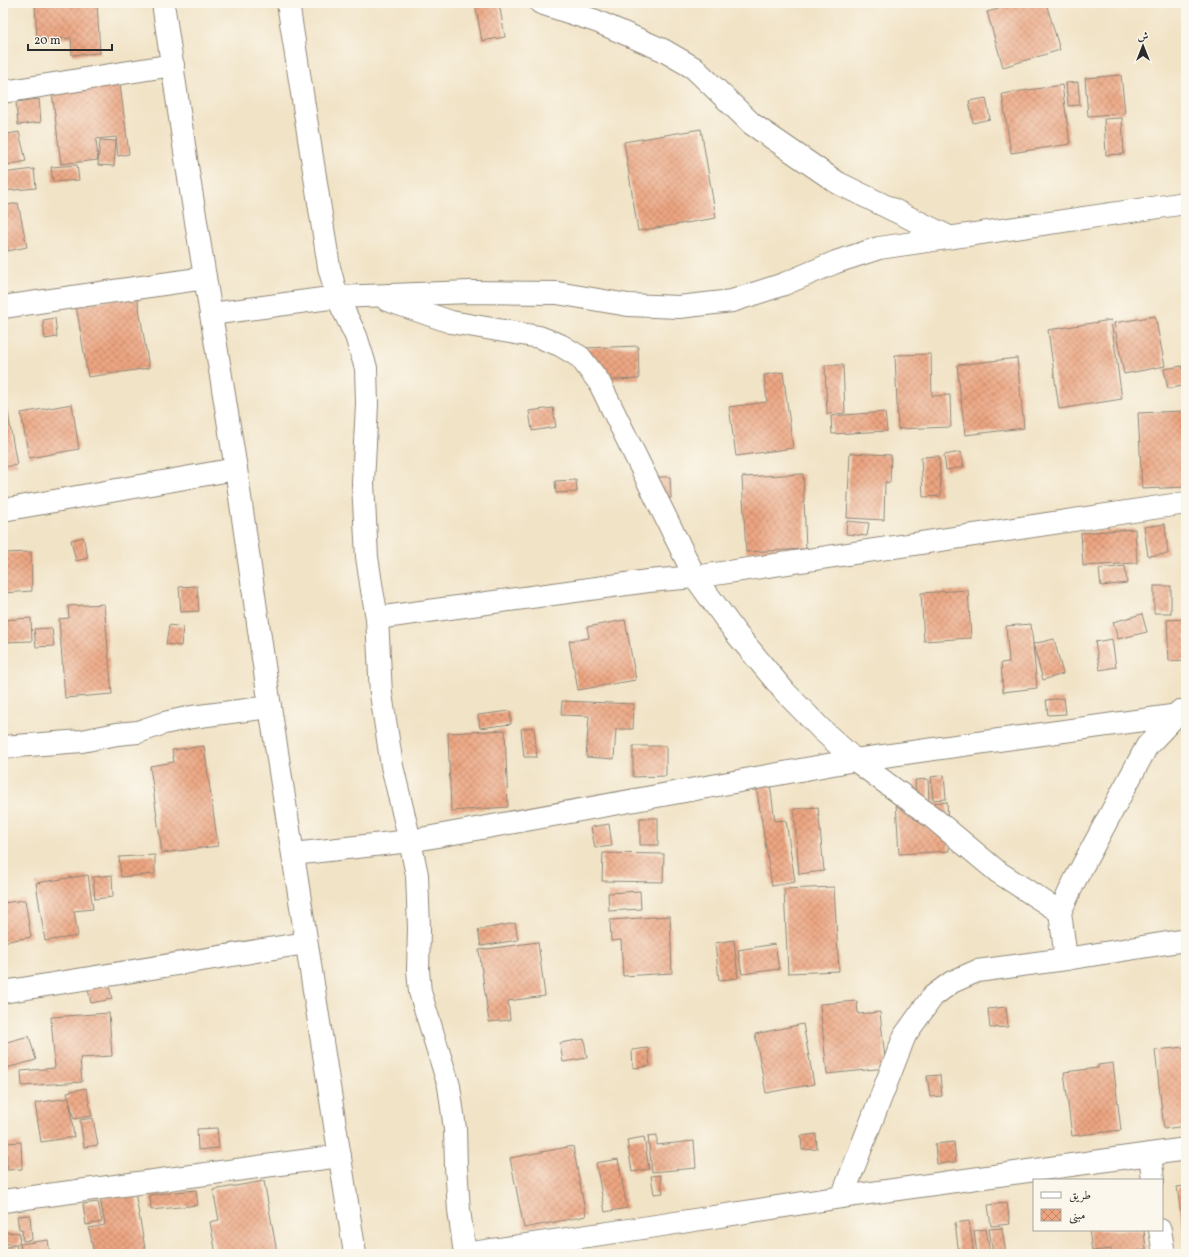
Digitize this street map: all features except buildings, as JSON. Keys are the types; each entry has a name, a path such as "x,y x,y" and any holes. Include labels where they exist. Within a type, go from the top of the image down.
{"street":[{"path":"163,3 188,172 236,469 270,707 355,1254"},
{"path":"288,3 329,267 337,297 356,336 366,368 367,404 364,491 367,557 377,618 381,694 392,766 417,875 419,928 418,970 420,992 449,1086 455,1129 459,1210 465,1254 842,1197 1186,1149"},
{"path":"541,3 596,21 663,50 694,68 752,124 838,183 949,238"},
{"path":"3,92 173,65"},
{"path":"211,314 337,297 470,292 557,292 628,305 679,307 732,301 784,284 836,262 879,248 1186,202"},
{"path":"3,307 205,278"},
{"path":"373,295 451,322 539,337 560,345 580,357 599,382 694,576 735,632 784,692 855,760 932,817 998,872 1060,912"},
{"path":"3,510 236,469"},
{"path":"377,618 694,576 1186,503"},
{"path":"3,747 82,741 116,734 138,732 164,723 192,717 270,707"},
{"path":"293,854 410,841 855,760 1182,711"},
{"path":"1066,959 1060,912 1075,880 1147,746 1182,711"},
{"path":"842,1197 905,1035 933,996 952,982 977,971 1186,940"},
{"path":"3,992 306,943"},
{"path":"1150,1154 1153,1179"},
{"path":"3,1201 340,1156"},
{"path":"1160,1231 1164,1254"}]}
